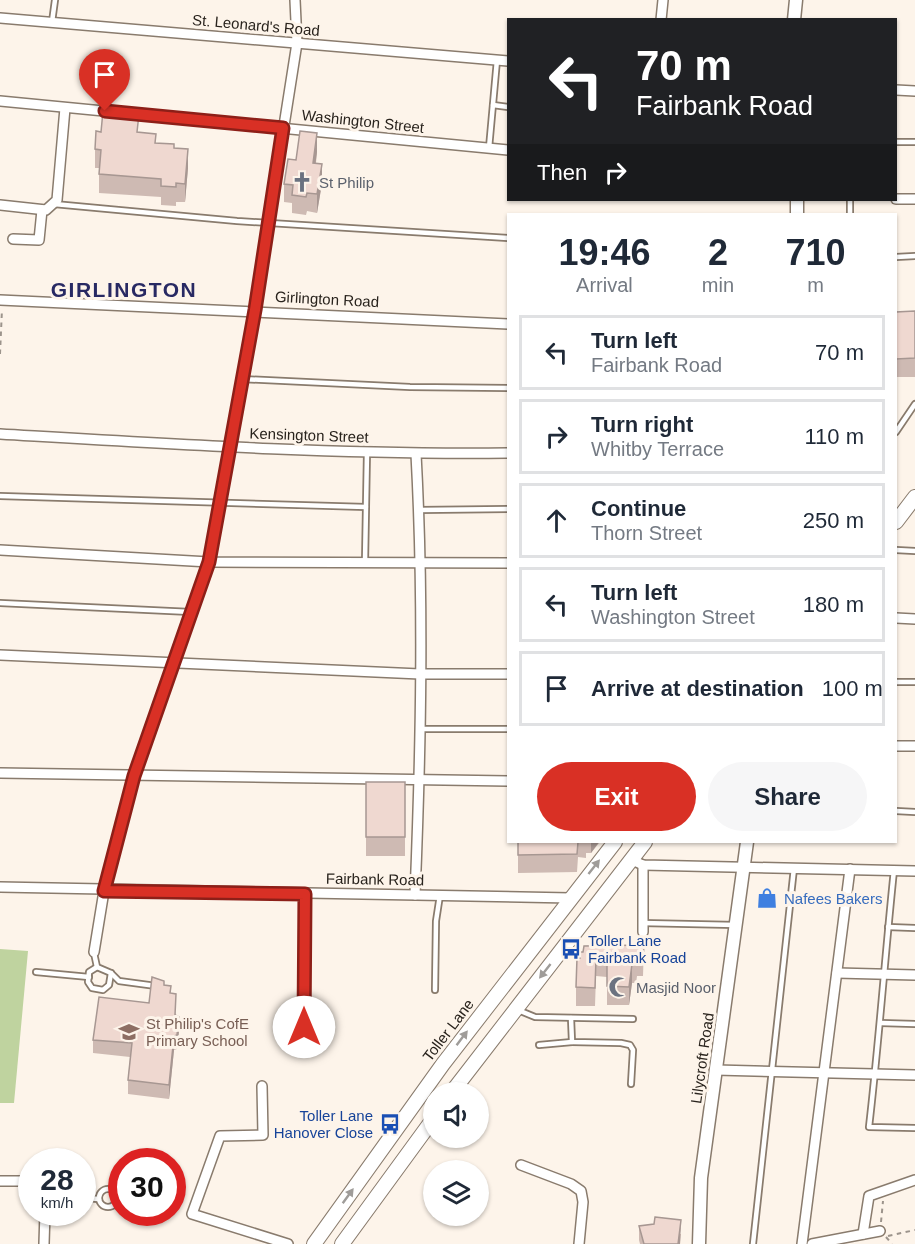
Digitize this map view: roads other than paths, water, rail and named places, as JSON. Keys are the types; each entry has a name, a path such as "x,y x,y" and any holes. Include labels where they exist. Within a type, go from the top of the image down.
{"main road":[{"path":"897,521 915,497"},
{"name":"Toller Lane","path":"314,1244 443,1064 614,843"},
{"path":"459,1082 593,910 637,863 645,843"},
{"path":"570,898 593,910"},
{"path":"496,995 516,1008"},
{"path":"443,1064 462,1078"},
{"path":"342,1244 423,1133"}],"street":[{"path":"94,952 104,891 134,776 209,562 255,310 297,43 295,0"},
{"path":"661,18 663,0"},
{"path":"794,18 796,0"},
{"name":"St. Leonard's Road","path":"0,18 507,61"},
{"path":"897,90 915,91"},
{"name":"Washington Street","path":"0,101 507,150"},
{"path":"13,239 39,240 47,208 57,200 65,108"},
{"path":"897,199 915,199"},
{"path":"0,205 47,208"},
{"name":"Girlington Road","path":"2,300 255,310 507,324"},
{"name":"Kensington Street","path":"0,434 228,448 416,454 507,453"},
{"path":"415,895 420,780 422,562 416,454"},
{"path":"0,550 209,562 507,563"},
{"path":"897,618 915,619"},
{"path":"0,655 420,674 507,674"},
{"path":"897,746 915,746"},
{"path":"0,773 507,781"},
{"name":"Lilycroft Road","path":"699,1244 701,1178 747,843"},
{"path":"643,927 637,863 915,871"},
{"path":"802,1244 850,869"},
{"name":"Fairbank Road","path":"0,887 104,891 570,898"},
{"path":"304,1027 305,894"},
{"path":"837,973 915,975"},
{"path":"716,1070 915,1075"},
{"path":"262,1086 263,1135 220,1136 192,1214 288,1244"},
{"path":"521,1165 571,1184 581,1191 583,1202 579,1244"},
{"path":"0,1180 18,1181"},
{"path":"863,1234 868,1196 915,1180"},
{"path":"44,1244 45,1226"},
{"path":"812,1244 832,1242 863,1234 883,1234"}],"lane":[{"path":"52,22 55,0"},
{"path":"489,148 497,60"},
{"path":"493,105 507,107"},
{"path":"897,142 915,142"},
{"path":"47,208 507,238"},
{"path":"897,257 915,256"},
{"path":"242,379 410,387 507,388"},
{"path":"897,431 915,404"},
{"path":"365,562 367,452"},
{"path":"0,496 366,507"},
{"path":"419,510 507,509"},
{"path":"897,550 915,551"},
{"path":"0,603 191,612"},
{"path":"897,682 915,682"},
{"path":"420,729 507,729"},
{"path":"897,811 915,812"},
{"path":"753,1244 794,867"},
{"path":"894,870 883,974 882,1023 869,1127 915,1128"},
{"path":"435,990 436,921 440,895"},
{"path":"643,927 736,925"},
{"path":"888,927 915,928"},
{"path":"94,952 96,967"},
{"path":"96,967 111,973 119,981 168,988"},
{"path":"96,967 89,972 92,988 103,990 109,985 111,973"},
{"path":"36,972 89,977"},
{"path":"516,1008 535,1017 633,1019"},
{"path":"571,1018 572,1042"},
{"path":"882,1023 915,1024"},
{"path":"539,1045 572,1042 621,1042 630,1045 633,1050 631,1084"},
{"path":"96,1199 107,1207 115,1204 118,1197 109,1188 102,1191 99,1199"}],"place":[{"name":"St Philip","path":"302,182"},
{"name":"Nafees Bakers","path":"767,898"},
{"name":"Toller Lane Fairbank Road","path":"571,949"},
{"name":"Masjid Noor","path":"619,987"},
{"name":"St Philip's CofE Primary School","path":"129,1032"},
{"name":"Toller Lane Hanover Close","path":"390,1124"}],"district":[{"name":"GIRLINGTON","path":"124,289"}]}
